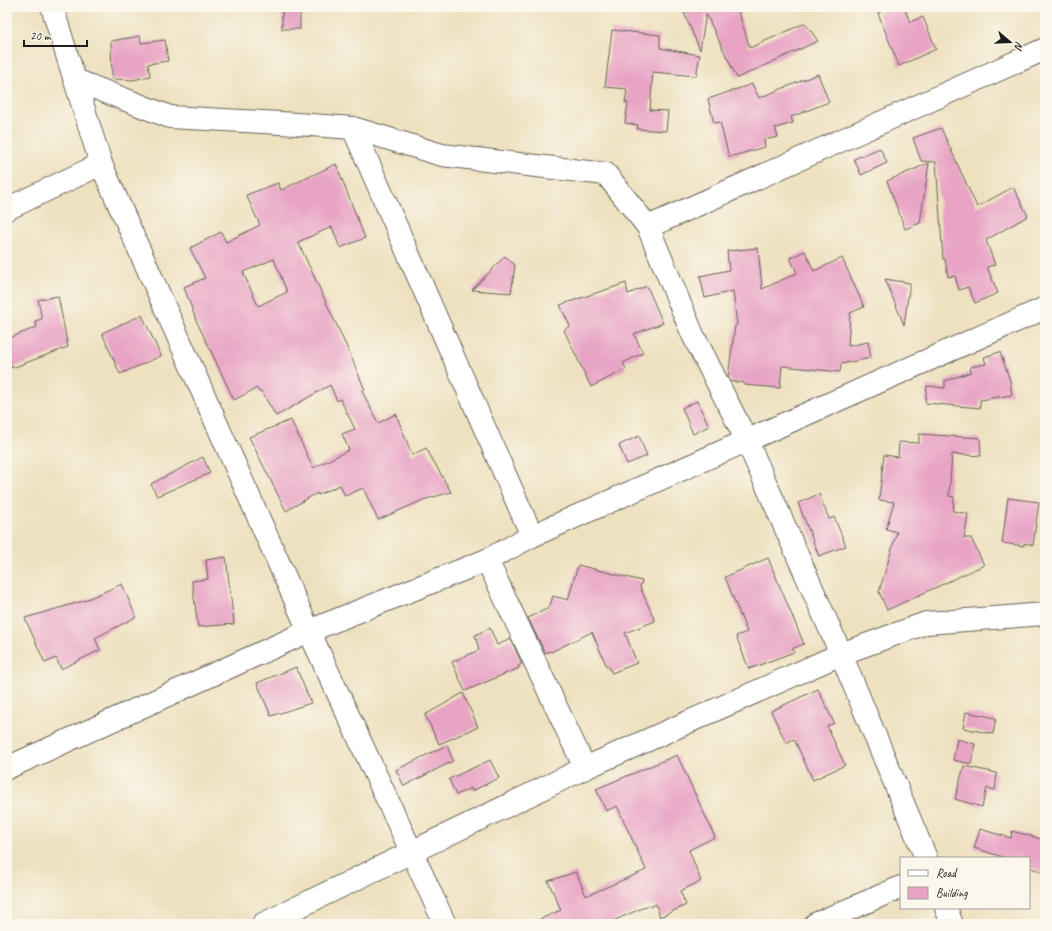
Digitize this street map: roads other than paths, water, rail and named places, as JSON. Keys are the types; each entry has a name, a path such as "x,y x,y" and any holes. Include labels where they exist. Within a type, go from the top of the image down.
{"street":[{"path":"52,7 101,164 309,631 413,852 445,924"},
{"path":"648,227 1045,49"},
{"path":"75,80 170,118 353,128 442,154 606,174 648,227 693,335 747,441 841,654 926,857"},
{"path":"353,128 532,536"},
{"path":"7,209 101,164"},
{"path":"7,768 309,631 487,560 532,536 1045,308"},
{"path":"487,560 585,768"},
{"path":"263,924 585,768 841,654 926,624 1045,614"},
{"path":"815,924 900,886"},
{"path":"946,909 952,924"}]}
